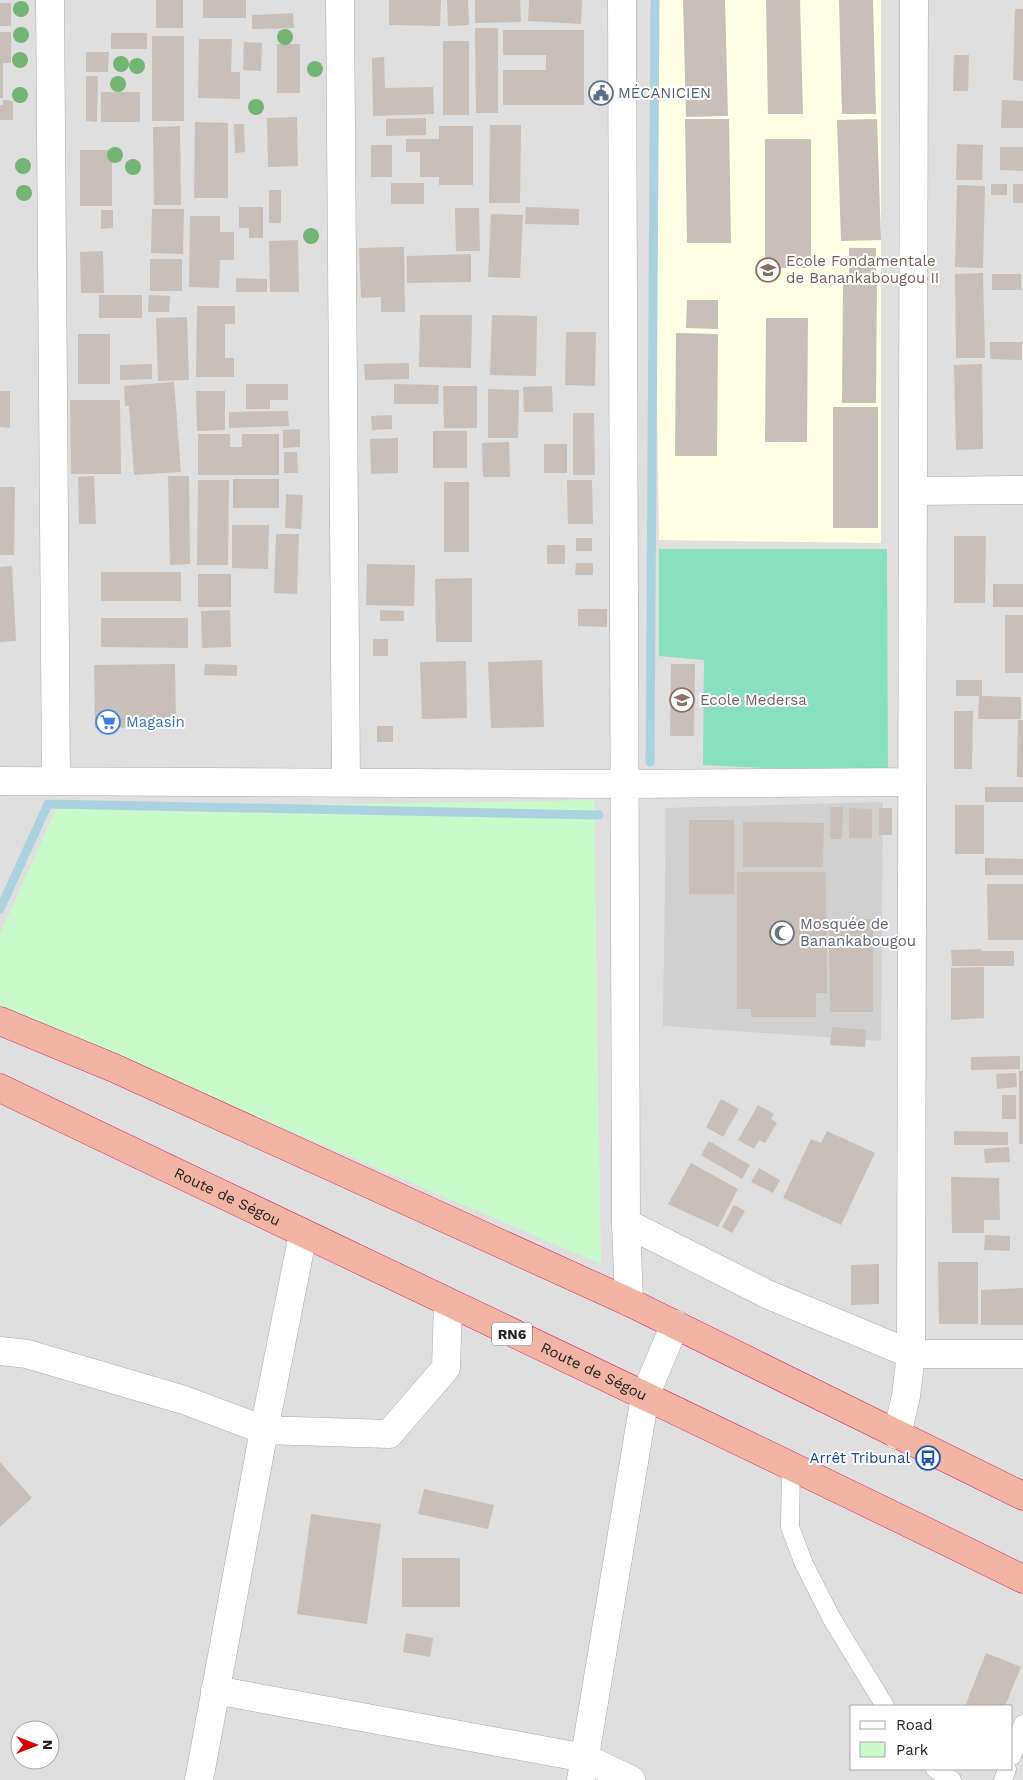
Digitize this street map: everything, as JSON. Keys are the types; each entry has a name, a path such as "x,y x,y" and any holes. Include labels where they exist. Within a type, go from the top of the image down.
{"highway":[{"path":"0,1020 123,1072 628,1302 1023,1496"},
{"name":"Route de Ségou","path":"0,1088 448,1304 791,1465 1023,1579"}],"street":[{"path":"50,0 56,781"},
{"path":"340,0 346,782"},
{"path":"622,0 626,1223 628,1302"},
{"path":"898,1434 911,1354 914,0"},
{"path":"913,491 1023,490"},
{"path":"0,781 624,784 912,782"},
{"path":"626,1223 770,1295 911,1354 1023,1354"},
{"path":"199,1780 264,1430 303,1234"},
{"path":"0,1351 28,1354 184,1400 264,1430 389,1434 446,1368 448,1304"},
{"path":"583,1769 645,1396 674,1324"},
{"path":"215,1690 631,1780"}],"lane":[{"path":"791,1465 790,1527 804,1564 832,1619 884,1705"},
{"path":"1013,1753 1023,1724"},
{"path":"937,1770 952,1780"}],"shaded area":[{"path":"0,0 1023,0 1023,1780 0,1780"},
{"name":"Ecole Fondamentale de Banankabougou II","path":"651,0 881,0 881,543 659,540"},
{"path":"883,802 881,1041 663,1026 666,808"}],"green space":[{"path":"659,549 887,549 888,774 703,765 704,660 659,656"},
{"path":"594,800 601,1264 0,1007 0,934 56,809"}],"building":[{"path":"156,0 183,0 183,28 156,28"},
{"path":"203,0 246,0 246,18 203,18"},
{"path":"389,0 441,0 440,26 389,25"},
{"path":"447,0 468,0 469,25 448,26"},
{"path":"475,0 520,0 521,22 475,23"},
{"path":"529,0 582,0 581,24 528,21"},
{"path":"683,0 725,0 728,116 686,117"},
{"path":"766,0 800,0 803,114 768,114"},
{"path":"839,0 873,0 876,114 842,114"},
{"path":"0,3 11,3 11,26 0,26"},
{"path":"1015,9 1023,9 1023,81 1013,80"},
{"path":"293,13 294,28 252,29 252,15"},
{"path":"475,28 498,28 498,113 476,113"},
{"path":"503,30 584,30 584,105 503,105 503,70 546,70 546,55 503,55"},
{"path":"0,32 11,32 11,63 3,63 3,98 0,98"},
{"path":"111,33 147,33 147,49 111,49"},
{"path":"152,36 184,36 184,121 152,121"},
{"path":"199,39 232,39 231,72 240,72 240,99 198,98"},
{"path":"443,41 469,41 469,115 443,115"},
{"path":"244,42 262,43 261,71 243,70"},
{"path":"277,44 300,44 300,93 277,93"},
{"path":"86,52 109,52 108,72 86,72"},
{"path":"954,55 969,55 968,91 953,91"},
{"path":"384,57 385,88 433,87 434,114 373,116 372,58"},
{"path":"86,76 98,76 97,122 86,121"},
{"path":"101,92 140,92 140,122 101,122"},
{"path":"3,100 13,101 13,120 0,120 0,105 3,105"},
{"path":"1002,100 1023,101 1023,128 1001,128"},
{"path":"297,117 298,166 268,167 267,118"},
{"path":"426,118 426,135 386,136 386,119"},
{"path":"685,119 729,119 731,243 687,243"},
{"path":"877,119 881,240 841,241 837,120"},
{"path":"195,122 228,123 228,198 194,198"},
{"path":"234,124 244,124 245,152 235,153"},
{"path":"490,125 521,125 520,203 489,203"},
{"path":"180,126 181,205 154,205 153,127"},
{"path":"439,126 473,126 473,185 439,185 439,177 420,177 420,152 406,152 406,139 439,139"},
{"path":"765,139 811,139 811,268 765,268"},
{"path":"957,144 983,145 982,180 956,180"},
{"path":"371,145 392,145 392,177 371,177"},
{"path":"1000,147 1023,147 1023,171 1000,170"},
{"path":"80,150 112,150 112,206 80,206"},
{"path":"391,183 424,183 424,204 391,204"},
{"path":"991,184 1007,184 1007,195 991,195"},
{"path":"1013,184 1023,184 1023,203 1013,203"},
{"path":"957,185 985,186 983,268 955,267"},
{"path":"269,190 281,190 281,223 269,223"},
{"path":"239,207 263,207 263,238 249,238 249,228 239,228"},
{"path":"526,207 579,209 579,225 525,224"},
{"path":"455,208 479,208 480,251 456,251"},
{"path":"152,209 184,209 183,254 151,253"},
{"path":"101,210 113,210 113,228 101,229"},
{"path":"491,214 523,215 520,278 488,277"},
{"path":"190,216 220,216 220,232 234,232 234,260 220,260 219,288 189,287"},
{"path":"298,240 299,292 270,292 269,241"},
{"path":"404,247 405,312 381,312 381,297 361,298 359,248"},
{"path":"849,248 876,248 876,275 849,275"},
{"path":"103,251 104,293 81,293 80,252"},
{"path":"471,254 471,282 407,283 407,256"},
{"path":"150,259 182,259 182,291 150,291"},
{"path":"983,273 985,358 956,358 955,274"},
{"path":"992,274 1021,274 1021,290 992,290"},
{"path":"236,278 267,279 267,292 236,292"},
{"path":"843,282 877,282 876,403 842,403"},
{"path":"99,295 142,295 142,318 99,318"},
{"path":"149,295 170,296 169,312 148,312"},
{"path":"687,300 718,300 718,329 686,328"},
{"path":"197,306 235,306 235,324 225,324 225,358 234,358 234,377 196,377"},
{"path":"420,315 472,315 471,368 419,367"},
{"path":"492,315 537,316 536,376 490,375"},
{"path":"187,317 189,380 158,381 156,318"},
{"path":"766,318 808,318 807,442 765,442"},
{"path":"566,332 596,332 595,386 565,385"},
{"path":"676,333 718,334 717,456 675,456"},
{"path":"78,334 110,334 110,384 78,384"},
{"path":"990,342 1022,342 1022,360 990,359"},
{"path":"409,363 409,379 365,380 364,364"},
{"path":"152,364 152,379 120,380 120,365"},
{"path":"982,364 983,449 956,450 954,365"},
{"path":"174,382 181,472 134,475 129,406 125,406 124,386"},
{"path":"246,384 288,384 288,400 270,400 270,409 246,409"},
{"path":"394,384 439,385 438,404 394,404"},
{"path":"443,386 477,386 477,428 444,428"},
{"path":"552,386 553,412 524,412 523,387"},
{"path":"488,389 519,390 518,438 488,438"},
{"path":"0,391 10,391 10,428 0,427"},
{"path":"196,391 225,391 225,430 197,431"},
{"path":"70,400 120,400 121,474 71,474"},
{"path":"833,407 878,407 878,528 833,528"},
{"path":"288,411 289,426 229,428 229,412"},
{"path":"573,413 594,413 595,475 573,475"},
{"path":"392,415 392,429 372,430 371,416"},
{"path":"300,429 300,447 283,448 283,430"},
{"path":"433,431 467,431 467,468 433,468"},
{"path":"198,434 230,434 230,447 242,447 242,434 279,434 279,475 198,475"},
{"path":"398,438 398,473 371,474 370,439"},
{"path":"509,442 510,477 483,477 482,443"},
{"path":"544,444 567,444 567,473 544,473"},
{"path":"284,452 297,452 298,473 284,473"},
{"path":"94,476 96,524 79,524 78,477"},
{"path":"168,476 189,476 190,564 170,565"},
{"path":"233,479 279,479 279,508 233,508"},
{"path":"198,480 229,480 228,565 197,565"},
{"path":"567,480 592,480 593,524 568,524"},
{"path":"444,482 469,482 469,552 444,552"},
{"path":"0,487 15,487 14,555 0,555"},
{"path":"286,494 303,495 301,529 285,528"},
{"path":"232,525 269,525 268,569 232,568"},
{"path":"276,534 299,534 297,594 274,593"},
{"path":"954,536 986,536 985,603 954,603"},
{"path":"576,538 592,538 592,551 576,551"},
{"path":"547,545 565,545 565,564 547,564"},
{"path":"576,563 593,563 593,575 575,575"},
{"path":"367,564 415,565 414,606 366,605"},
{"path":"12,566 16,641 0,642 0,567"},
{"path":"101,572 181,572 181,601 101,601"},
{"path":"198,574 231,574 231,607 198,607"},
{"path":"472,578 472,642 436,642 435,579"},
{"path":"993,584 1023,584 1023,607 993,607"},
{"path":"578,609 607,609 607,627 578,626"},
{"path":"230,610 231,647 202,648 201,611"},
{"path":"380,610 404,611 404,621 380,621"},
{"path":"1005,615 1023,615 1023,673 1005,673"},
{"path":"101,618 188,618 188,648 101,647"},
{"path":"373,639 388,639 388,656 373,656"},
{"path":"542,660 544,727 491,728 488,662"},
{"path":"466,661 467,718 422,719 420,662"},
{"path":"175,664 176,727 95,728 94,665"},
{"path":"205,664 237,665 237,676 204,675"},
{"name":"Ecole Medersa","path":"671,664 695,664 694,736 670,736"},
{"path":"956,680 982,680 982,696 1021,697 1021,719 978,719 979,696 956,696"},
{"path":"954,711 973,711 972,769 954,769"},
{"path":"1018,720 1023,720 1023,777 1017,777"},
{"path":"377,726 393,726 393,742 377,742"},
{"path":"985,787 1023,787 1023,802 985,802"},
{"path":"955,805 984,805 984,854 955,854"},
{"path":"830,807 843,807 842,839 830,839"},
{"path":"849,808 872,809 872,838 849,838"},
{"path":"879,808 892,808 892,835 879,835"},
{"path":"689,820 734,820 734,894 689,894"},
{"path":"743,822 824,823 823,867 743,867"},
{"path":"985,858 1023,859 1023,875 985,875"},
{"name":"Mosquée de Banankabougou","path":"737,872 826,872 827,993 816,993 816,1017 751,1017 751,1009 737,1009"},
{"path":"987,884 1023,884 1023,940 988,940"},
{"path":"873,919 873,1012 830,1012 829,920"},
{"path":"981,949 981,951 1014,951 1014,966 952,966 951,950"},
{"path":"984,967 984,1018 951,1020 951,968"},
{"path":"832,1027 866,1030 865,1047 830,1045"},
{"path":"1020,1056 1020,1069 971,1070 971,1057"},
{"path":"1019,1071 1023,1071 1023,1144 1019,1144"},
{"path":"1016,1073 1017,1087 997,1089 996,1074"},
{"path":"1002,1095 1016,1095 1016,1119 1002,1119"},
{"path":"721,1099 739,1109 723,1137 706,1127"},
{"path":"758,1105 774,1114 771,1119 777,1123 765,1143 759,1140 754,1149 738,1140"},
{"path":"827,1131 875,1153 841,1225 783,1198 811,1139 821,1143"},
{"path":"954,1131 1008,1132 1008,1145 954,1145"},
{"path":"709,1141 750,1165 742,1179 701,1155"},
{"path":"1009,1147 1010,1162 985,1163 984,1149"},
{"path":"691,1163 738,1189 718,1227 668,1204"},
{"path":"759,1168 780,1180 773,1193 751,1182"},
{"path":"951,1177 999,1178 1000,1220 984,1220 984,1233 952,1233"},
{"path":"734,1205 745,1211 732,1233 722,1227"},
{"path":"985,1235 1010,1236 1010,1251 984,1250"},
{"path":"938,1262 978,1262 978,1324 939,1324"},
{"path":"879,1264 879,1304 851,1305 851,1265"},
{"path":"1023,1288 1023,1325 981,1325 981,1290"},
{"path":"0,1462 32,1498 0,1527"},
{"path":"424,1489 494,1505 488,1529 418,1514"},
{"path":"311,1514 381,1524 367,1624 297,1614"},
{"path":"402,1558 460,1558 460,1607 402,1607"},
{"path":"406,1633 433,1638 430,1657 403,1652"},
{"path":"986,1653 1021,1667 1005,1705 965,1705"}],"waterway":[{"path":"650,762 655,0"},
{"path":"0,909 48,804 599,815"}],"place":[{"name":"MÉCANICIEN","path":"601,93"},
{"name":"Ecole Fondamentale de Banankabougou II","path":"768,270"},
{"name":"Ecole Medersa","path":"682,700"},
{"name":"Magasin","path":"108,722"},
{"name":"Mosquée de Banankabougou","path":"782,933"},
{"name":"Arrêt Tribunal","path":"928,1458"}]}
